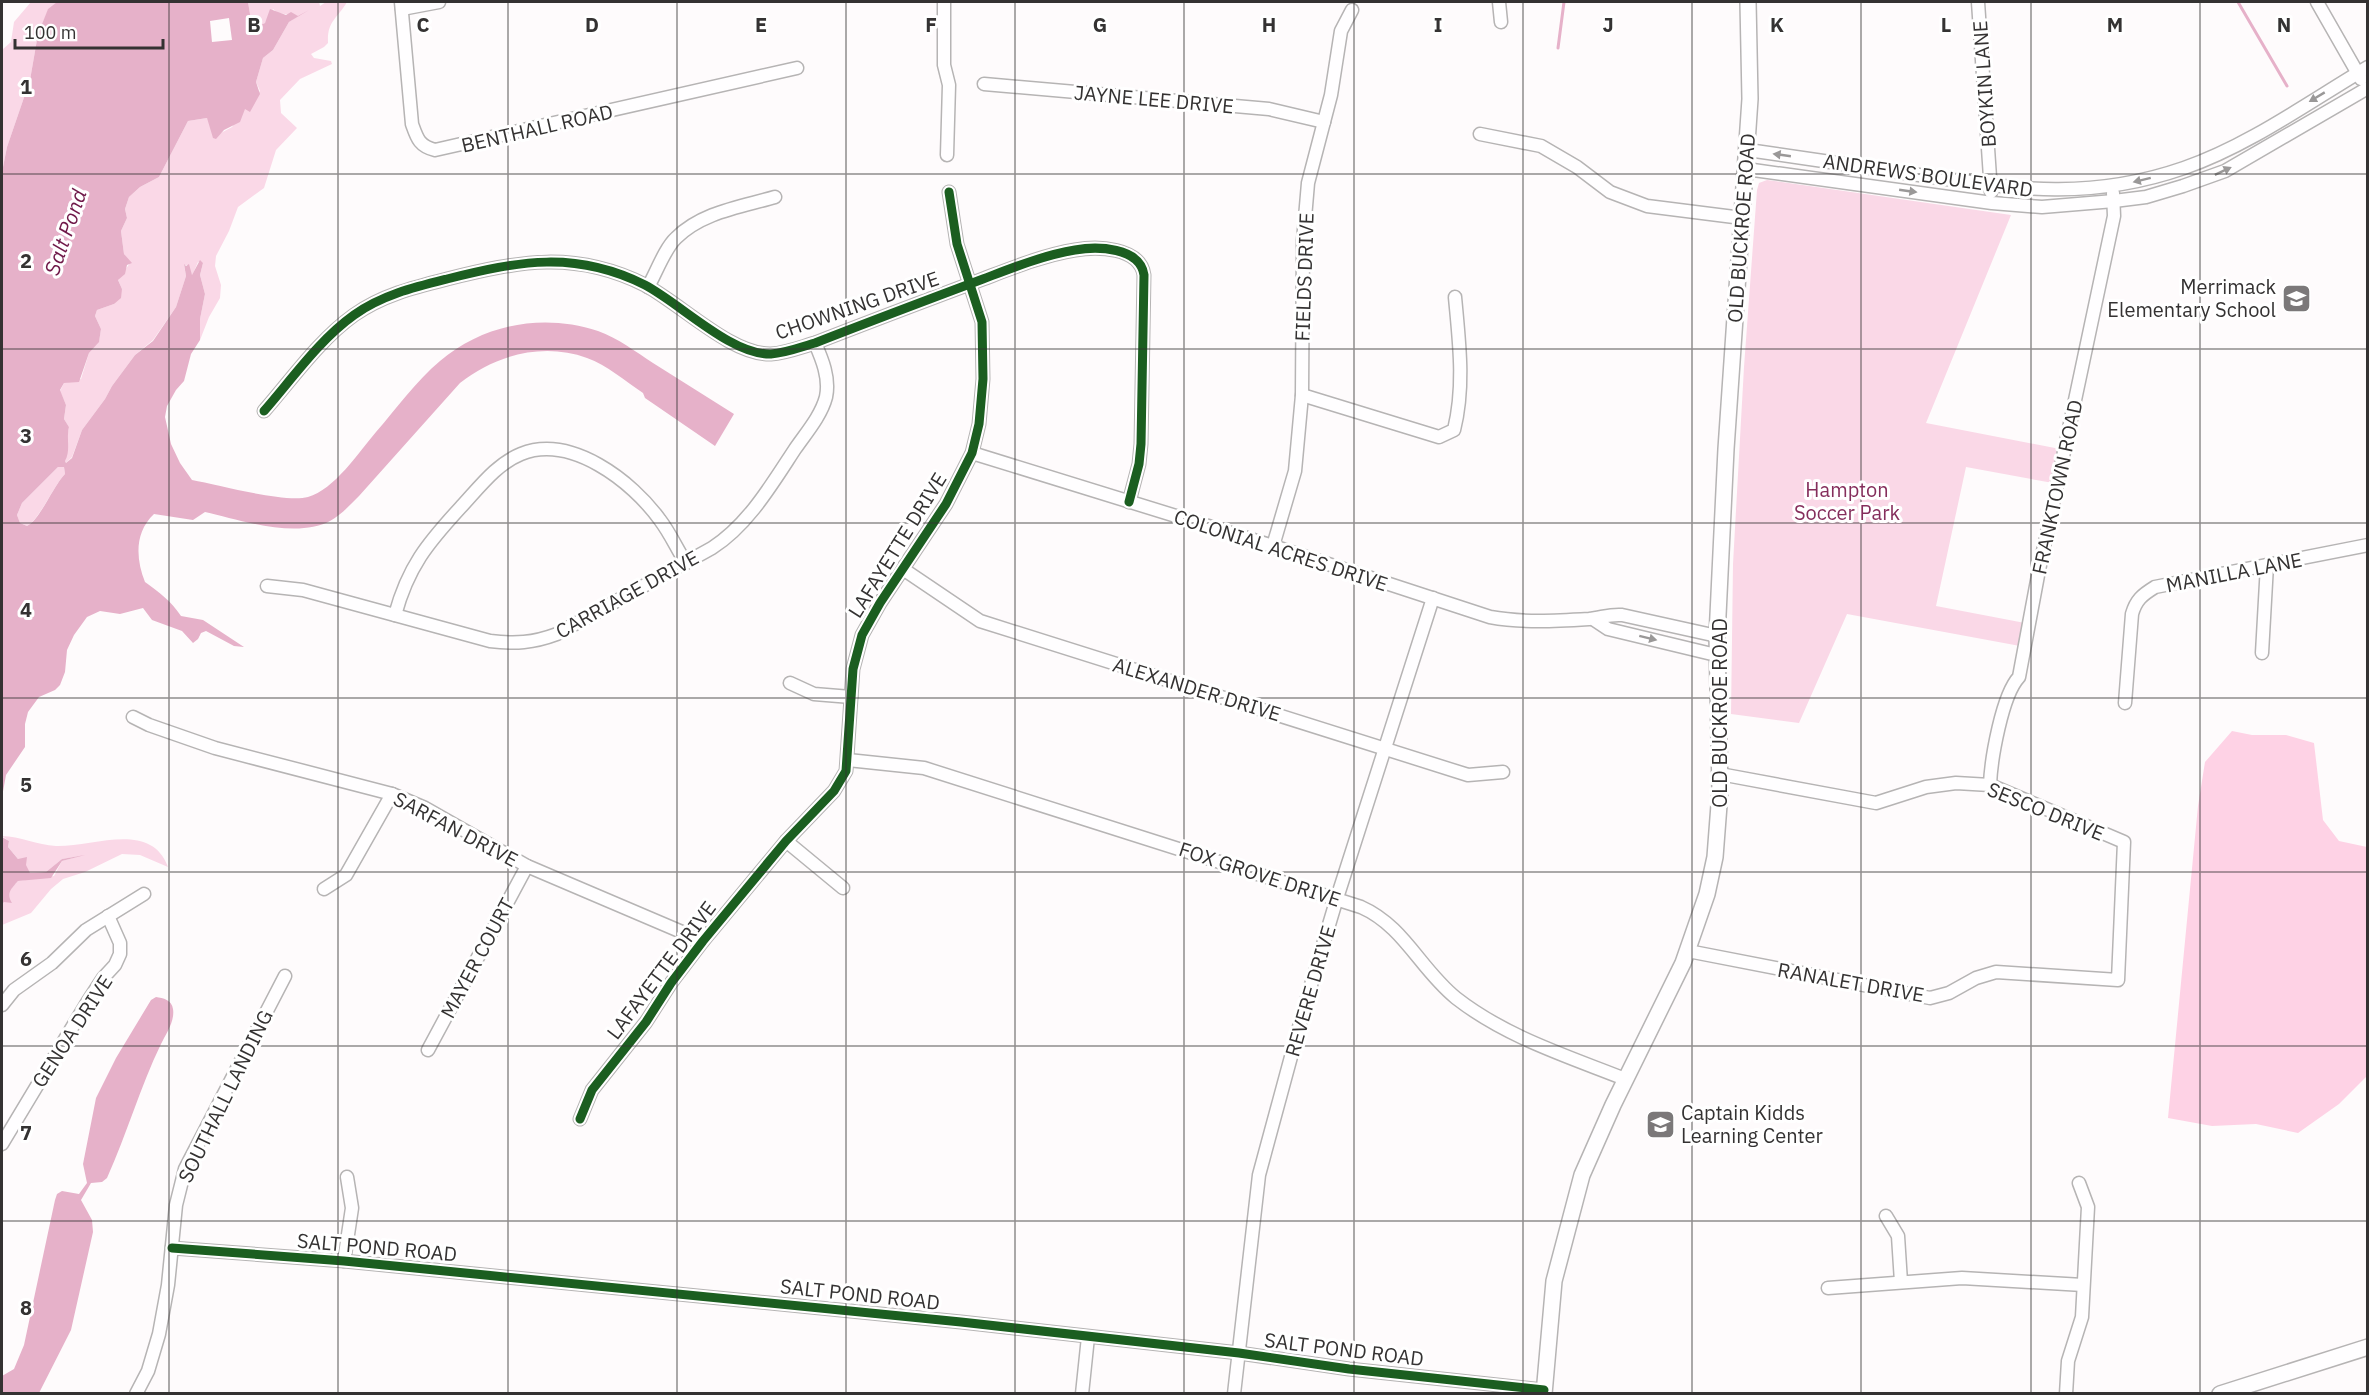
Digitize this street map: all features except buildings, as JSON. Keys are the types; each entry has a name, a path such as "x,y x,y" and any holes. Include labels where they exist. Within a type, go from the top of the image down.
{"main road":[{"name":"OLD BUCKROE ROAD","path":"1544,1392 1551,1302 1562,1247 1589,1155 1688,951 1707,894 1713,865 1718,824 1720,774 1716,655 1726,449 1748,150 1750,99 1748,2"},
{"path":"2220,1394 2244,1390 2367,1347"}],"street":[{"path":"402,5 440,2"},
{"path":"944,2 944,65 949,85 947,155"},
{"path":"1499,2 1501,22"},
{"name":"BOYKIN LANE","path":"1978,2 1992,203"},
{"path":"2317,2 2362,70 2367,89"},
{"name":"BENTHALL ROAD","path":"402,5 411,124 418,141 426,148 435,150 797,68"},
{"name":"FIELDS DRIVE","path":"1273,546 1295,471 1302,395 1303,241 1308,183 1332,95 1341,31 1352,10"},
{"name":"ANDREWS BOULEVARD","path":"1748,150 1991,186 2038,190 2111,186 2167,174 2208,159 2362,70"},
{"name":"JAYNE LEE DRIVE","path":"984,84 1269,109 1324,122"},
{"name":"ANDREWS BOULEVARD","path":"1746,169 1992,203 2042,207 2114,201 2164,192 2225,171 2367,89"},
{"path":"1480,134 1541,146 1577,167 1610,192 1647,206 1742,218"},
{"name":"FRANKTOWN ROAD","path":"1990,785 1991,768 2001,719 2012,683 2019,677 2039,570 2114,216 2111,186"},
{"name":"LAFAYETTE DRIVE","path":"580,1119 592,1090 646,1022 671,983 703,941 786,841 838,785 846,771 853,669 862,635 873,613 946,504 972,453 982,408 984,350 982,321 957,244 949,192"},
{"path":"648,287 674,239 696,222 775,197"},
{"name":"CHOWNING DRIVE","path":"264,411 333,332 355,314 398,292 497,266 540,261 563,262 607,270 648,287 725,338 749,351 771,354 791,351 815,343 1057,254 1076,249 1117,251 1130,255 1141,263 1144,275 1141,444 1139,464 1129,502"},
{"path":"1302,395 1439,437 1454,430 1459,412 1461,361 1455,297"},
{"name":"CARRIAGE DRIVE","path":"267,586 303,590 490,641 514,644 537,642 557,634 726,539 744,520 768,489 820,410 826,396 827,382 815,343"},
{"path":"395,615 410,571 440,531 494,472 521,454 541,449 564,451 586,459 612,473 645,502 659,519 686,563"},
{"name":"COLONIAL ACRES DRIVE","path":"972,453 1273,546 1472,612 1509,621 1593,619 1606,614 1622,615 1717,636"},
{"name":"MANILLA LANE","path":"2125,703 2129,630 2135,603 2142,595 2155,587 2367,545"},
{"path":"2262,653 2267,565"},
{"name":"ALEXANDER DRIVE","path":"903,569 980,621 1468,775 1481,776 1503,772"},
{"name":"REVERE DRIVE","path":"1234,1394 1259,1174 1336,898 1433,598"},
{"name":"COLONIAL ACRES DRIVE","path":"1593,619 1608,629 1716,655"},
{"path":"790,683 814,694 851,697"},
{"name":"SARFAN DRIVE","path":"133,717 149,725 215,748 392,794 425,808 527,866 703,941"},
{"name":"FOX GROVE DRIVE","path":"848,760 924,768 1336,898 1374,913 1392,925 1429,973 1455,997 1480,1015 1535,1043 1625,1079"},
{"name":"SESCO DRIVE","path":"1720,774 1876,803 1926,787 1956,783 1990,785 2124,842 2118,980"},
{"path":"324,889 346,875 392,794"},
{"path":"786,841 843,888"},
{"name":"MAYER COURT","path":"428,1050 527,866"},
{"path":"2,1005 14,990 52,963 86,930 144,894"},
{"name":"GENOA DRIVE","path":"2,1144 93,993 119,960 120,943 108,916"},
{"name":"RANALET DRIVE","path":"1688,951 1930,998 1949,993 1976,978 1996,972 2118,980"},
{"name":"SOUTHALL LANDING","path":"136,1394 156,1349 168,1285 176,1205 186,1169 285,976"},
{"path":"344,1261 352,1208 347,1177"},
{"path":"2066,1394 2068,1361 2082,1317 2088,1207 2079,1183"},
{"path":"1886,1216 1898,1236 1901,1282"},
{"name":"SALT POND ROAD","path":"172,1248 344,1261 1088,1337 1239,1353 1349,1369 1544,1392"},
{"path":"1828,1288 1962,1278 2083,1285"},
{"path":"1082,1394 1088,1337"}],"green space":[{"path":"31,2 57,2 48,10 38,34 30,80 7,147 2,172 2,50 11,42 14,22"},
{"path":"248,2 319,2 320,6 326,2 347,2 331,25 328,43 311,54 314,58 331,61 332,64 300,79 280,100 281,113 297,128 276,150 264,188 238,207 216,256 215,266 221,285 220,298 200,340 200,319 205,294 200,275 203,263 198,262 192,276 188,265 184,265 186,276 176,307 153,340 135,355 112,386 82,430 72,457 66,463 69,427 64,419 66,405 60,391 64,383 81,379 89,353 99,341 101,329 95,316 97,310 114,304 122,289 118,280 130,263 124,254 121,231 127,218 125,209 129,197 140,187 159,177 188,121 207,118 219,134 232,127 260,91 256,82 263,58 273,50 289,22 298,16 278,13 273,9 265,23 254,28"},
{"name":"Hampton Soccer Park","path":"1767,180 2011,215 1926,423 2060,449 2053,483 1966,467 1936,606 2025,623 2020,646 1847,614 1799,723 1731,714 1733,564 1744,367 1757,190 1759,183"},
{"path":"58,467 64,467 65,474 42,510 27,526 20,523 17,515 22,503"},
{"path":"2,836 56,846 120,839 135,840 149,844 160,853 168,867 140,855 122,854 85,872 63,879 51,889 31,913 2,925 2,905 8,897 9,890 18,881 54,876 62,861 80,856 62,859 46,872 30,873 8,847 9,841"}],"shaded area":[{"path":"2232,731 2252,735 2286,735 2314,743 2323,820 2339,841 2367,847 2367,1076 2339,1104 2298,1133 2256,1124 2212,1126 2168,1118 2198,806 2205,762"}],"water":[{"name":"Salt Pond","path":"57,2 248,2 254,28 265,23 270,9 286,15 291,12 298,16 309,10 289,22 273,50 263,58 256,82 260,94 250,112 245,109 240,122 224,130 216,139 213,138 207,118 188,121 159,177 140,187 129,197 125,209 127,218 121,231 124,254 132,263 127,265 125,274 118,280 122,289 121,298 114,304 97,310 95,316 101,329 99,342 89,353 79,382 64,383 60,390 66,405 64,419 69,427 66,463 72,458 82,430 112,386 135,355 153,341 176,307 186,276 184,264 186,266 189,264 192,275 200,260 203,263 200,275 205,294 200,319 200,340 191,354 184,381 167,406 165,417 171,444 192,480 284,498 308,497 318,493 336,479 415,386 440,361 457,348 476,338 515,325 535,323 577,326 605,334 734,414 715,446 602,365 570,353 537,351 520,354 489,365 460,383 359,496 330,521 316,526 285,528 205,512 193,520 154,514 143,529 140,538 140,564 145,582 164,597 181,616 203,620 244,647 234,646 206,631 201,633 193,643 182,631 152,620 143,608 120,614 100,611 87,617 67,650 65,672 60,685 55,690 39,697 28,712 25,724 25,747 6,775 2,797 2,172 7,147 30,80 38,34 48,9","holes":["58,467 64,467 65,474 37,517 27,526 20,523 17,515 22,503"]},
{"path":"2,837 9,841 8,847 18,859 27,857 26,865 30,873 46,872 62,859 85,855 62,861 51,878 18,881 9,894 12,903 4,902 2,905"},
{"path":"156,997 171,1003 173,1014 171,1023 153,1060 107,1178 102,1182 91,1183 81,1200 92,1220 93,1232 71,1330 39,1393 2,1393 2,1376 14,1369 24,1345 57,1194 62,1191 79,1194 87,1183 83,1164 96,1098 116,1058 151,1000"}],"pier":[{"path":"229,18 232,40 212,42 210,21"}],"waterway":[{"path":"1558,48 1564,2"},
{"path":"2238,2 2287,86"}],"cycle path":[{"path":"580,1119 592,1090 646,1022 671,983 703,941 786,841 834,791 846,771 853,669 862,635 880,603 946,504 972,453 979,424 983,379 982,322 957,244 949,192"},
{"path":"264,411 329,336 365,308 411,289 498,267 547,262 571,263 619,274 659,293 723,338 756,352 771,354 815,343 1040,258 1075,250 1094,248 1116,250 1135,259 1144,275 1141,444 1139,464 1129,502"},
{"path":"172,1248 344,1261 961,1322 1544,1390"}],"place":[{"name":"Merrimack Elementary School","path":"2297,298"},
{"name":"Captain Kidds Learning Center","path":"1660,1124"}]}
